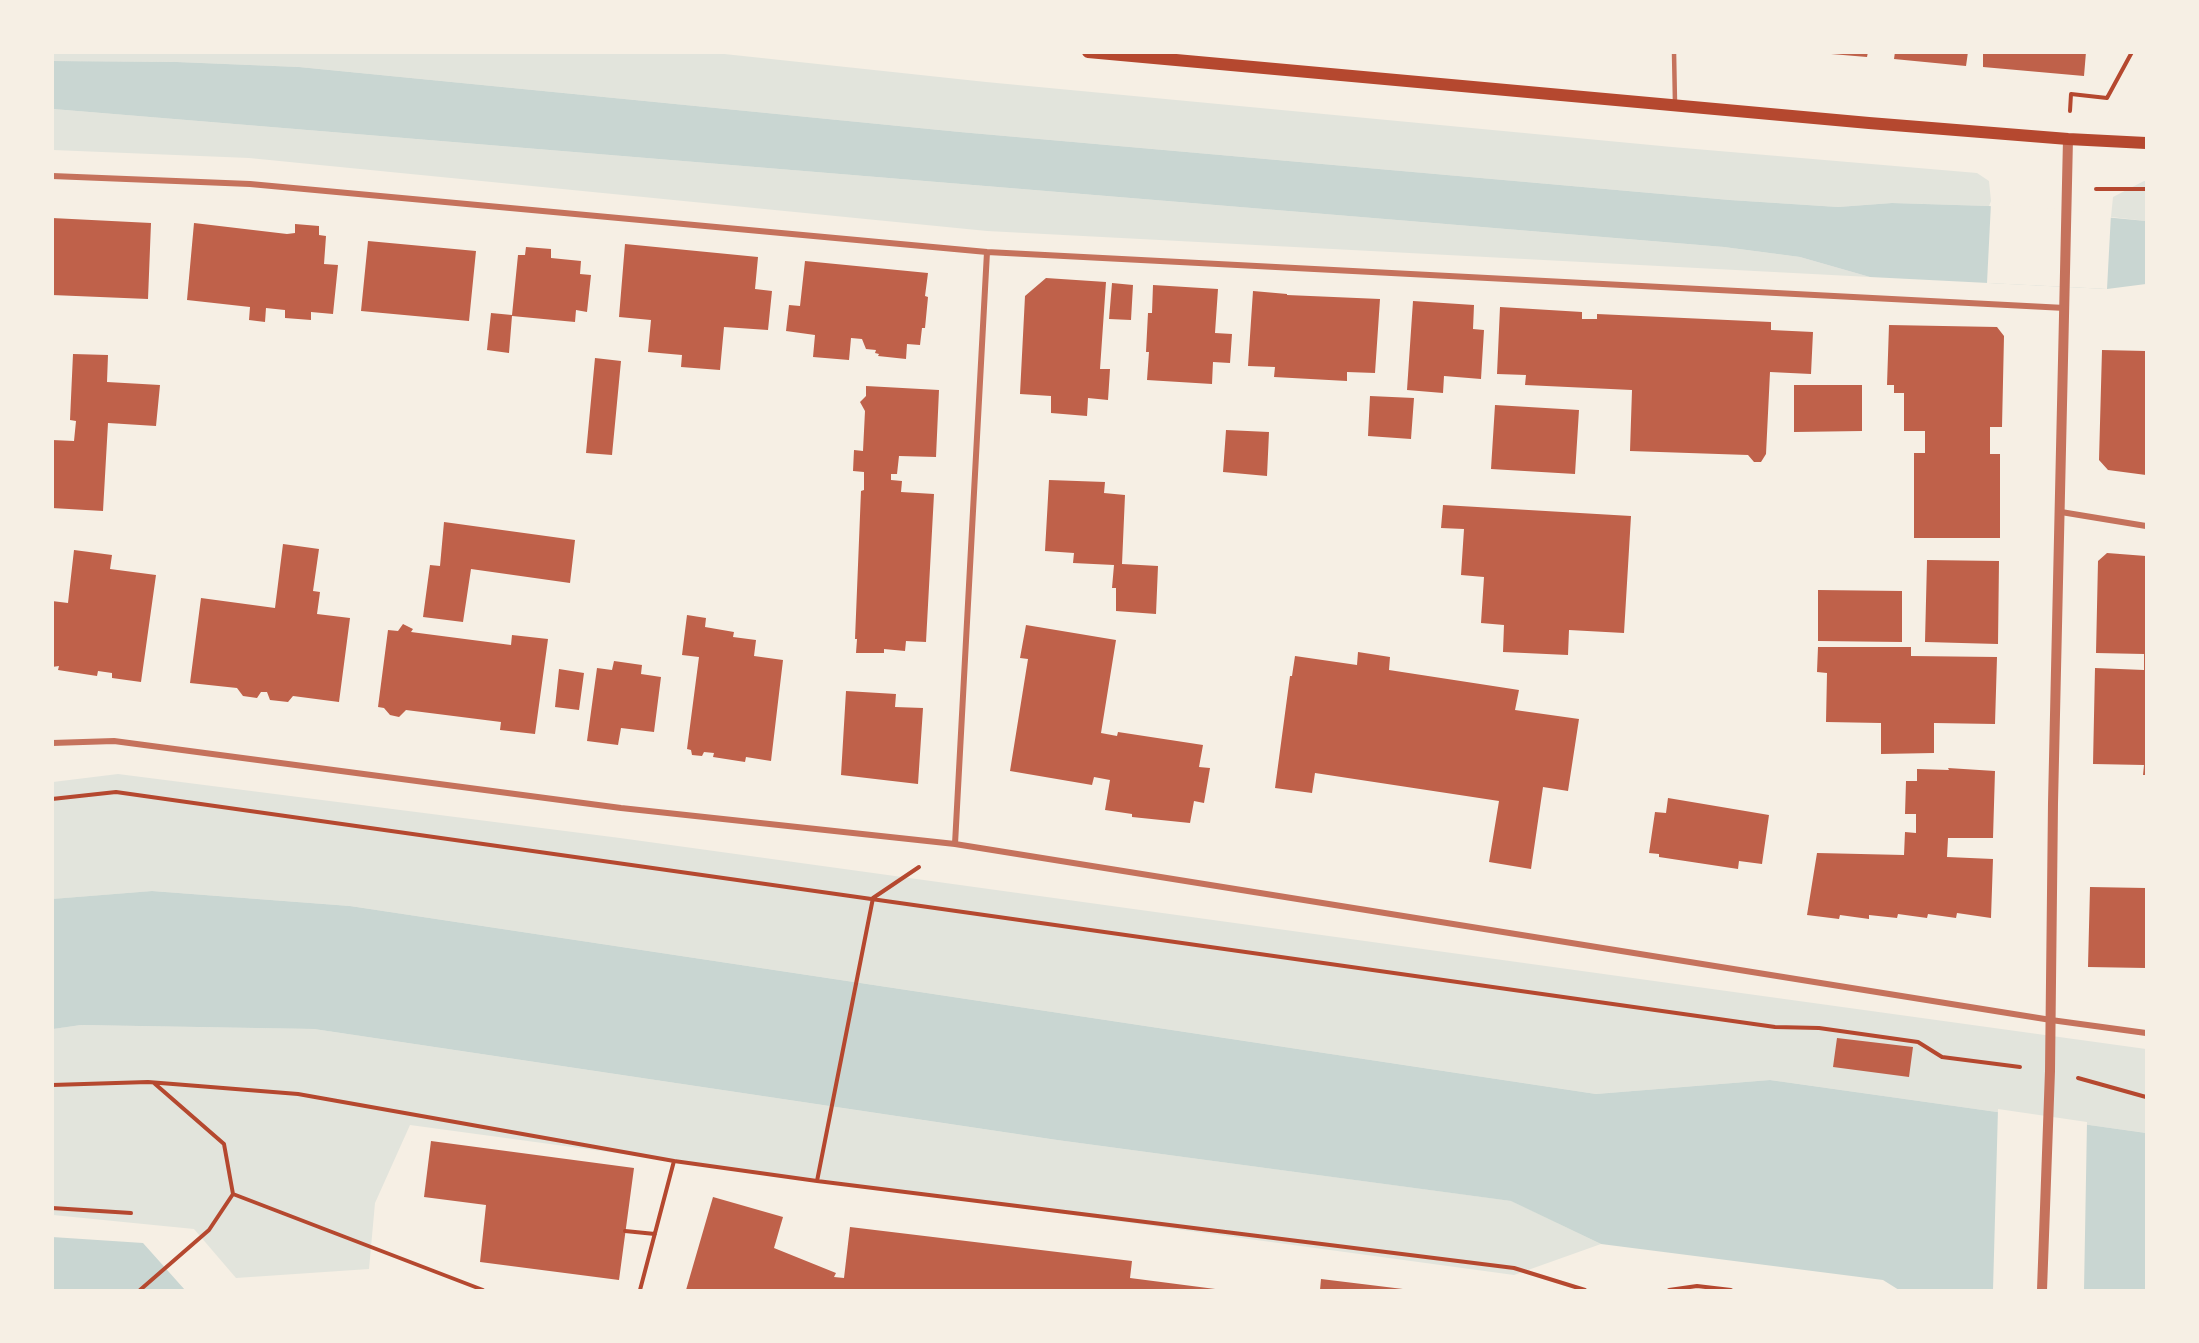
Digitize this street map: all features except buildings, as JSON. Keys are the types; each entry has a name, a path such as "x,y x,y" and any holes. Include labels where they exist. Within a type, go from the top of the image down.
{"main road":[{"path":"1088,52 1675,106 2068,139 2146,143"}],"street":[{"path":"2042,1290 2050,1071 2053,803 2068,139"},
{"path":"52,176 250,184 987,252 2065,308"},
{"path":"955,844 987,252"},
{"path":"2061,513 2146,526"},
{"path":"52,742 114,741 621,808 955,844 2051,1020 2146,1033"}],"lane":[{"path":"1674,52 1675,106"}],"path":[{"path":"2068,139 2071,94 2107,98 2132,52"},
{"path":"2104,189 2146,189"},
{"path":"52,799 116,792 1763,1025 1819,1028 1918,1042 1942,1057 2050,1071 2146,1097"},
{"path":"818,1181 873,898 955,844"},
{"path":"140,1290 209,1230 233,1194 224,1144 153,1082"},
{"path":"52,1085 153,1082 298,1094 674,1161 1515,1268 1585,1290"},
{"path":"640,1290 674,1161"},
{"path":"233,1194 483,1290"},
{"path":"52,1208 131,1213"},
{"path":"625,1231 655,1234"},
{"path":"1669,1290 1697,1286 1731,1290"}],"shaded area":[{"path":"53,52 715,53 986,82 1672,147 1977,173 1989,181 1991,201 1989,206 1892,203 1838,207 1730,200 960,132 299,67 177,62 53,61"},
{"path":"53,61 177,62 299,67 960,132 1730,200 1838,207 1892,203 1989,206 2146,221 2146,284 2107,289 1870,277 1800,257 1724,247 53,109"},
{"path":"53,109 1724,247 1800,257 1870,277 987,231 249,158 53,150"},
{"path":"2146,181 2146,221 2111,217 2113,197"},
{"path":"118,774 620,838 2146,1049 2146,1133 1770,1080 1596,1094 350,906 152,891 53,899 53,782"},
{"path":"152,891 350,906 1596,1094 1770,1080 2146,1133 2146,1290 1899,1290 1883,1280 1601,1244 1511,1201 1057,1140 314,1029 81,1025 53,1029 52,899"},
{"path":"81,1025 314,1029 1057,1140 1512,1201 1601,1244 1514,1275 410,1125 375,1203 369,1269 236,1278 194,1229 53,1215 52,1029"},
{"path":"52,1237 143,1243 185,1290 53,1290"}],"pier":[{"path":"1991,203 2111,214 2107,289 1987,283"},
{"path":"1998,1109 2087,1122 2084,1290 1993,1290"}]}
